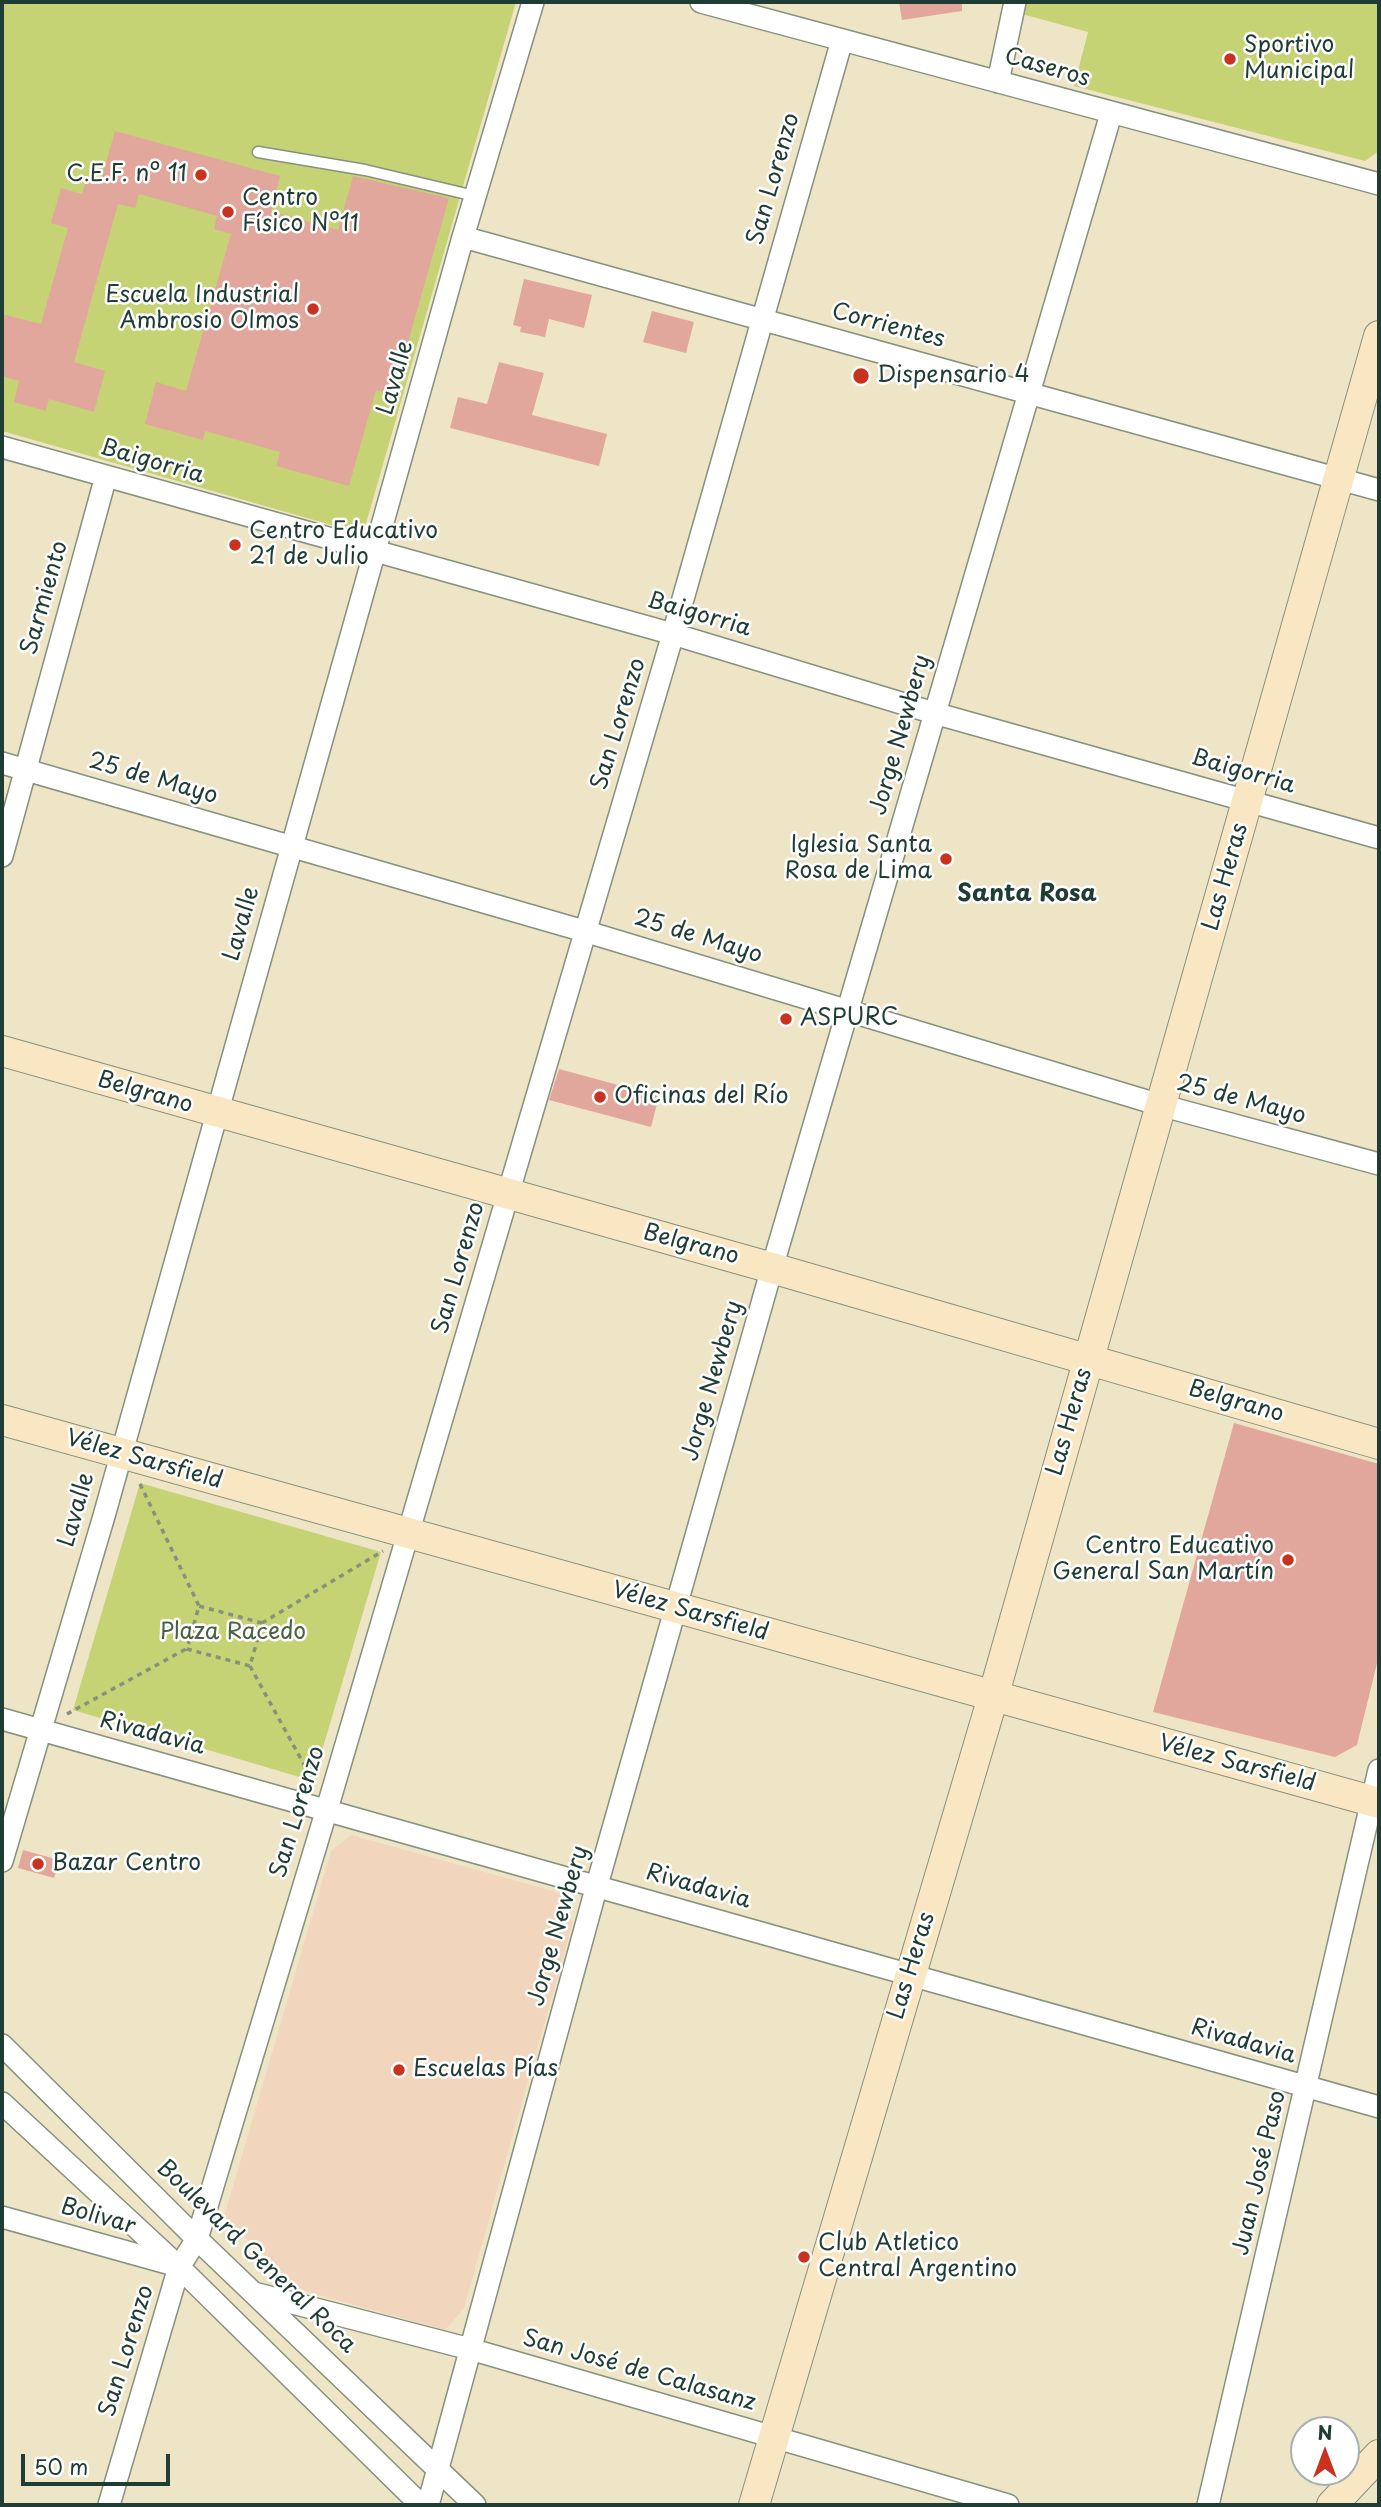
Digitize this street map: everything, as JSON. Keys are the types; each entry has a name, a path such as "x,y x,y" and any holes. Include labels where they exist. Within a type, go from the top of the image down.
{"main road":[{"name":"Las Heras","path":"754,2505 908,1976 993,1697 1379,337"},
{"name":"Belgrano","path":"2,1051 772,1268 1379,1444"},
{"name":"Vélez Sarsfield","path":"2,1420 1376,1802"},
{"path":"1332,2505 1379,2455"}],"street":[{"name":"Lavalle","path":"2,1861 42,1731 463,237 533,2"},
{"name":"Caseros","path":"701,2 1379,184"},
{"path":"998,82 1016,2"},
{"name":"San Lorenzo","path":"109,2505 180,2267 197,2239 327,1809 673,634 842,40"},
{"name":"Jorge Newbery","path":"428,2505 597,1885 772,1268 1111,114"},
{"name":"Corrientes","path":"463,237 1379,490"},
{"name":"Baigorria","path":"2,447 673,634 934,713 1379,838"},
{"name":"Sarmiento","path":"2,856 106,476"},
{"name":"25 de Mayo","path":"2,763 850,1009 1160,1105 1379,1164"},
{"name":"Rivadavia","path":"2,1719 1379,2107"},
{"name":"Juan José Paso","path":"1208,2505 1376,1802 1379,1770"},
{"name":"Boulevard General Roca","path":"2,2045 197,2239 475,2505"},
{"path":"2,2103 180,2267 421,2505"},
{"name":"Bolivar","path":"2,2217 180,2267"},
{"name":"San José de Calasanz","path":"254,2293 470,2349 977,2501 1007,2505"}],"lane":[{"path":"258,152 365,170 475,196"}],"path":[{"path":"120,1453 140,1483 199,1606 187,1649"},
{"path":"327,1809 250,1666 262,1623 408,1534"},
{"path":"199,1606 262,1623"},
{"path":"42,1731 73,1710 187,1649 250,1666"}],"shaded area":[{"name":"Escuelas Pías","path":"351,1835 560,1893 573,1922 464,2308 445,2330 301,2290 224,2217 331,1851"}],"green space":[{"name":"Centro Físico Nº11","path":"2,2 516,2 363,534 2,431"},
{"name":"Sportivo Municipal","path":"1025,2 1379,2 1379,151 1365,161 1074,86 1088,32 1022,14"},
{"name":"Plaza Racedo","path":"140,1483 381,1552 313,1781 73,1710"}],"building":[{"path":"899,2 962,2 962,11 902,20"},
{"name":"Escuela Industrial Ambrosio Olmos","path":"115,131 280,176 271,211 338,230 353,176 449,198 393,395 376,390 349,486 276,466 280,452 205,431 203,440 145,424 156,382 186,391 231,234 214,229 217,216 139,194 135,208 118,204 74,362 105,371 94,412 49,399 46,411 14,402 19,381 2,376 2,314 41,324 68,228 51,223 61,188 82,194 87,176 101,180"},
{"path":"524,279 592,295 584,328 549,319 545,337 520,332 521,327 513,325"},
{"path":"652,311 694,322 686,353 643,342"},
{"path":"499,362 544,373 532,415 607,434 599,466 450,428 458,397 487,404"},
{"name":"Oficinas del Río","path":"559,1069 659,1096 651,1127 549,1100"},
{"name":"Centro Educativo General San Martín","path":"1234,1423 1379,1464 1379,1655 1357,1745 1335,1757 1153,1712"},
{"name":"Bazar Centro","path":"23,1850 59,1860 54,1878 18,1868"}],"place":[{"name":"Sportivo Municipal","path":"1230,59"},
{"name":"C.E.F. nº 11","path":"201,175"},
{"name":"Centro Físico Nº11","path":"228,212"},
{"name":"Escuela Industrial Ambrosio Olmos","path":"313,309"},
{"name":"Dispensario 4","path":"861,376"},
{"name":"Centro Educativo 21 de Julio","path":"235,545"},
{"name":"Iglesia Santa Rosa de Lima","path":"946,859"},
{"name":"ASPURC","path":"786,1019"},
{"name":"Oficinas del Río","path":"600,1097"},
{"name":"Centro Educativo General San Martín","path":"1288,1560"},
{"name":"Bazar Centro","path":"38,1864"},
{"name":"Escuelas Pías","path":"399,2070"},
{"name":"Club Atletico Central Argentino","path":"804,2257"}],"district":[{"name":"Santa Rosa","path":"1027,894"}]}
